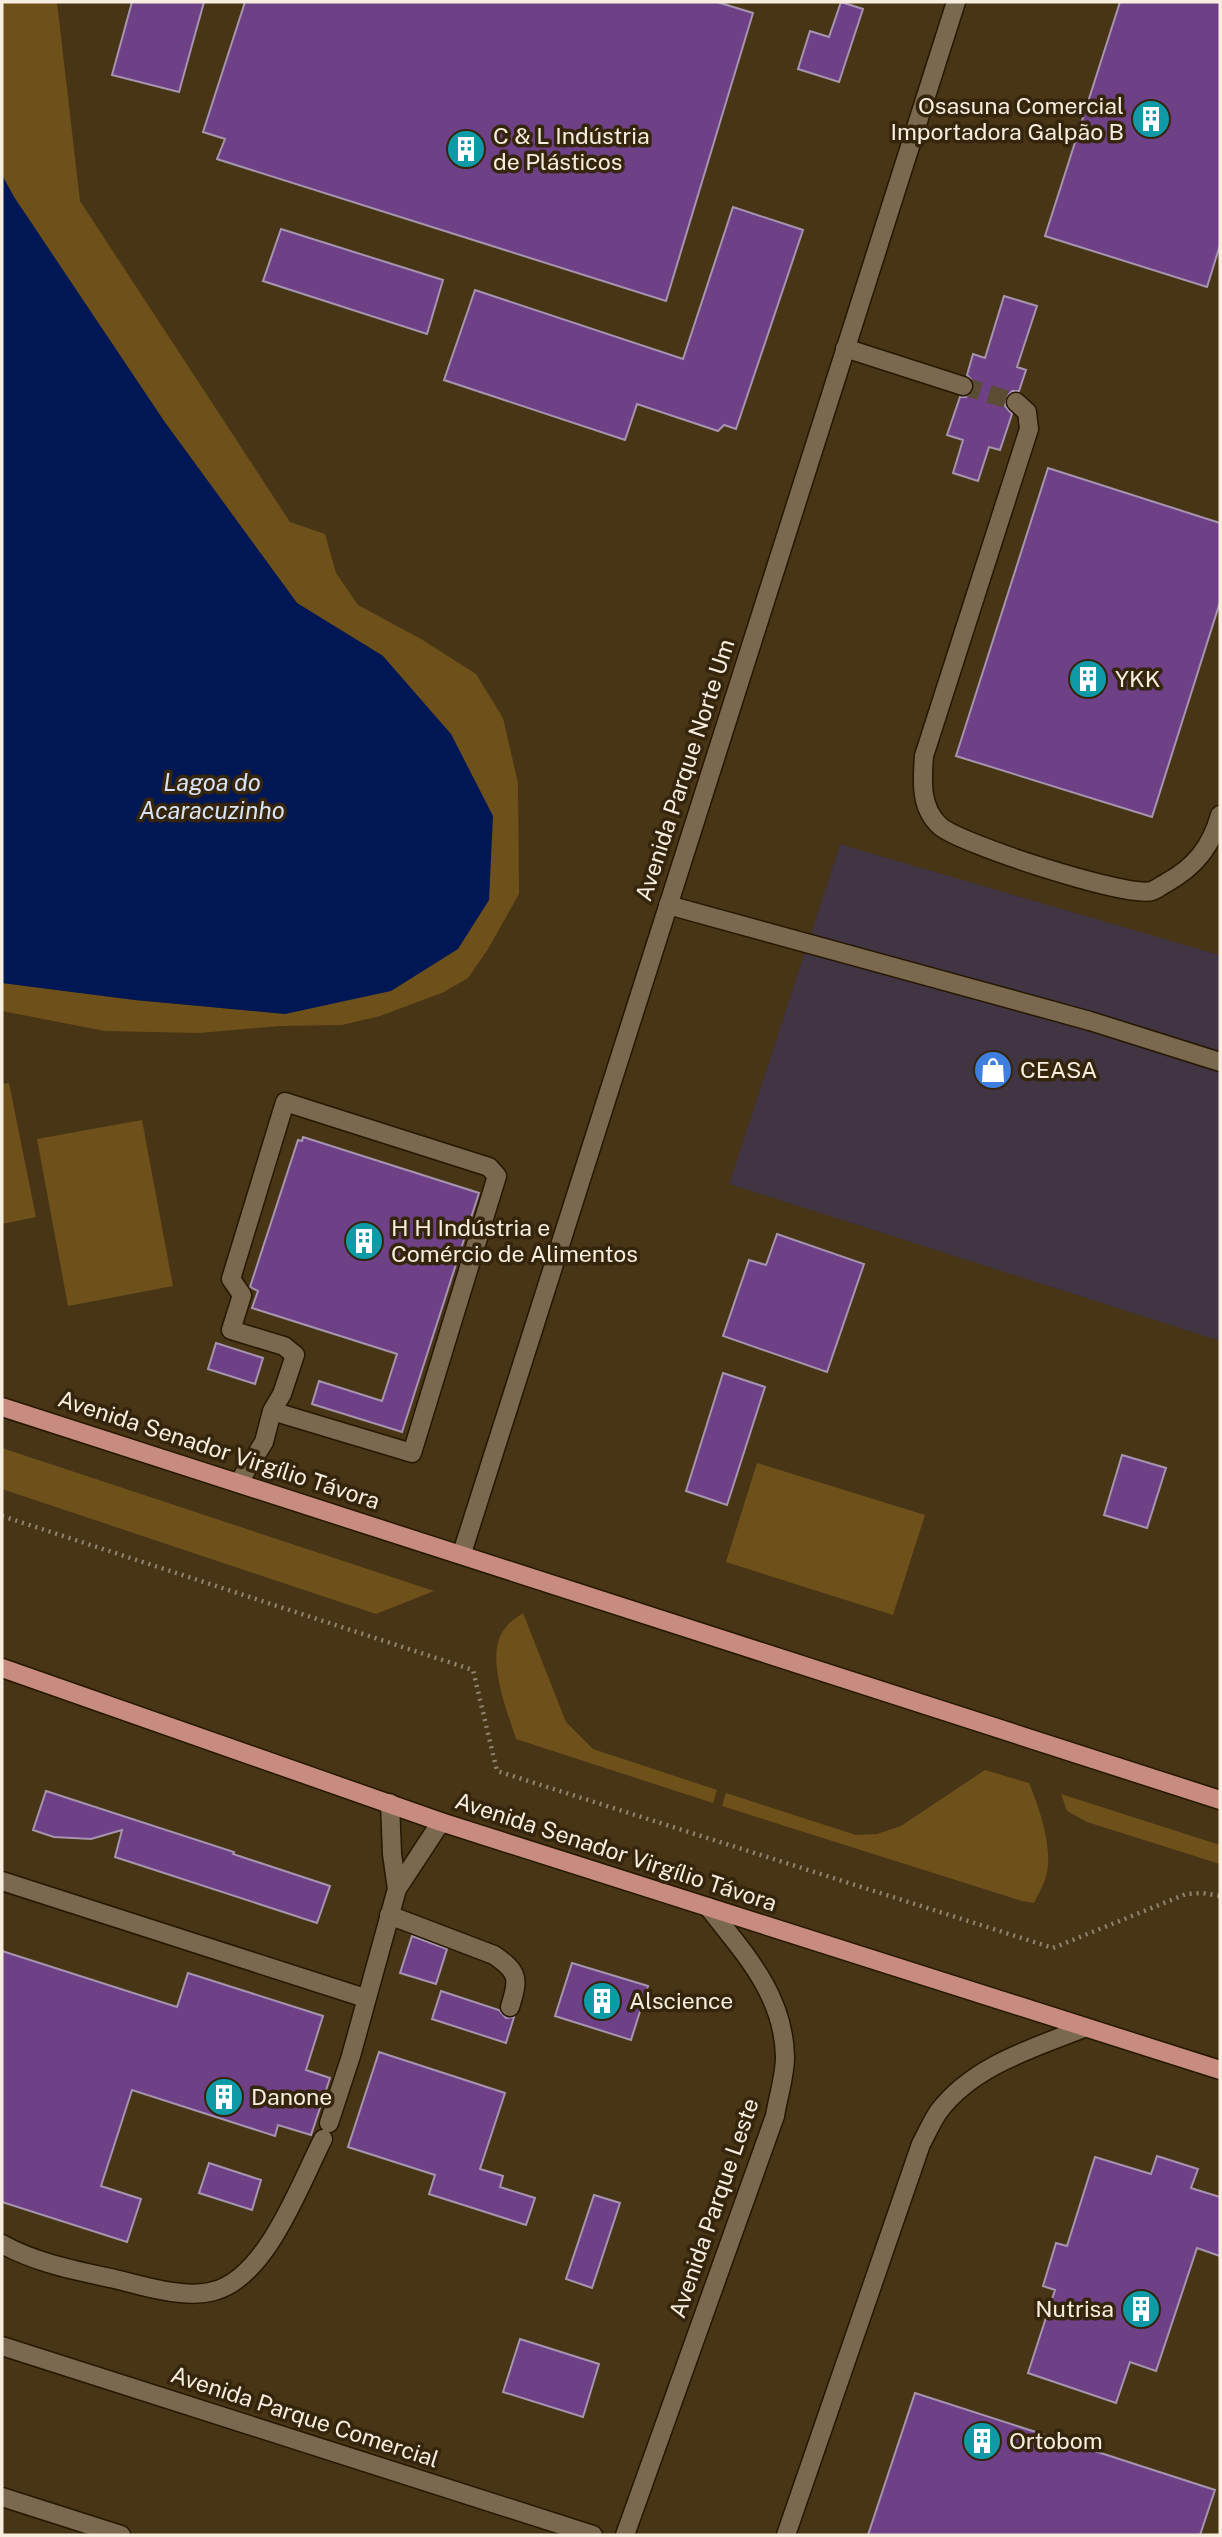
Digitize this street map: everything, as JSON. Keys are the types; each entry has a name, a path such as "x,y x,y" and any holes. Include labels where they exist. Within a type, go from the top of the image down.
{"main road":[{"name":"Avenida Senador Virgílio Távora","path":"2,1407 462,1553 1220,1800"},
{"name":"Avenida Senador Virgílio Távora","path":"2,1668 442,1822 1220,2070"}],"street":[{"name":"Avenida Parque Norte Um","path":"462,1553 956,2"},
{"path":"845,348 963,386"},
{"path":"1016,402 1027,412 1029,429 924,756 921,788 929,810 940,826 963,840 1124,890 1151,891 1194,864 1215,832 1220,815"},
{"path":"668,905 1090,1021 1220,1062"},
{"path":"239,1482 264,1442 272,1410 282,1394 295,1355 284,1346 232,1330 242,1295 231,1279 285,1102 489,1167 497,1176 412,1453 272,1410"},
{"path":"390,1803 392,1854 397,1889"},
{"path":"2,2244 49,2264 172,2293 214,2291 244,2276 271,2242 326,2131 351,2056 397,1889 442,1822"},
{"path":"2,1881 365,1998"},
{"name":"Avenida Parque Leste","path":"625,2535 775,2116 785,2057 777,2008 758,1970 708,1907"},
{"path":"389,1915 494,1955 507,1964 514,1972 516,1980 510,2007"},
{"path":"786,2535 921,2144 940,2110 982,2073 1015,2055 1084,2028"},
{"name":"Avenida Parque Comercial","path":"2,2346 593,2535"},
{"path":"2,2497 121,2535"}],"path":[{"path":"2,1516 474,1670 497,1771 1053,1948 1186,1894 1220,1896"}],"shaded area":[{"path":"2,2 1220,2 1220,955 840,844 729,1184 1220,1341 1220,2535 2,2535"},
{"path":"2,2 57,2 80,201 290,522 325,534 336,573 358,605 421,639 476,674 503,718 518,783 519,894 468,978 444,992 380,1016 342,1025 279,1026 199,1033 105,1031 2,1011 2,983 135,1000 285,1014 383,656 297,603 164,421 14,197 2,175"},
{"name":"CEASA","path":"840,844 1220,955 1220,1341 729,1184"},
{"path":"9,1083 36,1217 2,1224 2,1084"},
{"path":"142,1120 173,1286 68,1306 37,1139"},
{"path":"2,1448 434,1591 376,1614 2,1489"},
{"path":"757,1463 925,1515 893,1615 726,1562"},
{"path":"523,1613 566,1722 593,1749 717,1790 713,1803 516,1739 499,1682 497,1651 499,1638 506,1627"},
{"path":"985,1770 1029,1783 1033,1792 1043,1824 1048,1856 1046,1876 1034,1903 722,1806 726,1793 856,1835 877,1834 901,1826"},
{"path":"1061,1794 1220,1845 1220,1864 1087,1822 1067,1811"}],"water":[{"name":"Lagoa do Acaracuzinho","path":"2,175 164,421 297,603 383,656 451,734 493,816 489,900 458,949 391,991 285,1014 135,1000 2,983"}],"building":[{"path":"132,2 204,2 179,92 112,75"},
{"name":"C & L Indústria de Plásticos","path":"245,2 717,2 753,13 666,301 217,159 225,139 203,132"},
{"path":"841,2 863,9 839,82 798,69 810,31 829,37"},
{"name":"Osasuna Comercial Importadora Galpão B","path":"1120,2 1220,2 1220,245 1207,287 1045,236"},
{"path":"733,207 803,230 736,429 724,425 718,431 637,404 625,440 444,380 475,290 683,359"},
{"path":"281,229 443,280 427,334 263,281"},
{"path":"1004,296 1037,306 1017,367 1026,370 1019,391 1012,391 1005,399 1005,406 1012,414 1000,450 989,447 978,481 953,473 963,440 947,435 960,397 966,397 974,390 974,383 967,375 973,354 985,358"},
{"name":"YKK","path":"1048,468 1220,523 1220,602 1152,817 956,756"},
{"name":"H H Indústria e Comércio de Alimentos","path":"303,1137 479,1193 402,1432 312,1404 319,1381 382,1401 397,1354 252,1308 258,1291 250,1287 298,1140 302,1141"},
{"path":"777,1234 864,1264 827,1372 723,1336 749,1260 766,1265"},
{"path":"216,1343 263,1358 255,1384 208,1369"},
{"path":"723,1373 765,1387 727,1505 686,1491"},
{"path":"1122,1455 1166,1468 1147,1528 1104,1515"},
{"path":"46,1791 330,1886 317,1923 115,1857 122,1830 91,1839 54,1837 33,1830"},
{"path":"412,1936 447,1949 436,1984 400,1973"},
{"name":"Danone","path":"2,1951 177,2007 188,1973 323,2016 306,2070 330,2078 311,2135 278,2125 275,2136 132,2090 101,2186 141,2199 127,2242 2,2202"},
{"name":"Alscience","path":"572,1963 648,1986 631,2040 555,2016"},
{"path":"441,1991 499,2010 506,2018 514,2017 506,2043 432,2019"},
{"path":"379,2052 505,2093 480,2169 503,2176 500,2187 535,2198 526,2225 429,2194 435,2175 348,2147"},
{"path":"1157,2156 1198,2169 1191,2188 1220,2197 1220,2256 1197,2248 1156,2371 1130,2362 1116,2403 1028,2373 1055,2290 1043,2286 1056,2243 1067,2246 1095,2157 1151,2174"},
{"path":"209,2163 261,2180 252,2210 199,2193"},
{"path":"594,2195 620,2203 592,2288 566,2279"},
{"path":"520,2339 599,2364 583,2417 503,2392"},
{"name":"Ortobom","path":"915,2393 1215,2490 1200,2535 868,2535"}],"tunnel":[{"path":"963,386 1016,402"}],"place":[{"name":"Osasuna Comercial Importadora Galpão B","path":"1151,119"},
{"name":"C & L Indústria de Plásticos","path":"466,149"},
{"name":"YKK","path":"1088,679"},
{"name":"CEASA","path":"993,1070"},
{"name":"H H Indústria e Comércio de Alimentos","path":"364,1241"},
{"name":"Alscience","path":"602,2001"},
{"name":"Danone","path":"224,2097"},
{"name":"Nutrisa","path":"1141,2309"},
{"name":"Ortobom","path":"982,2441"}]}
